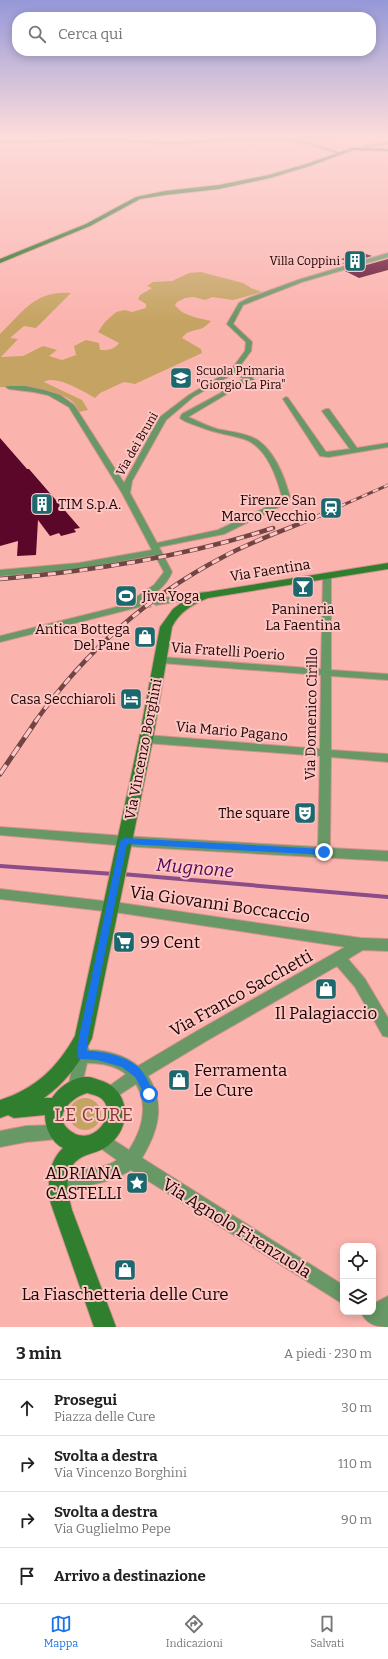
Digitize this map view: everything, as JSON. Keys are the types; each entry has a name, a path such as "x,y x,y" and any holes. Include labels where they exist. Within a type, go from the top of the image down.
{"main road":[{"path":"0,261 84,227 138,198 144,197"}],"street":[{"name":"Via dei Bruni","path":"130,605 161,584 166,578 168,572 126,493 128,482 140,457 162,421 168,414 191,396 233,371 248,351 249,342 243,334 230,324 241,304 251,298 300,281 388,255"},
{"path":"184,418 223,394 232,384 251,380 233,371"},
{"path":"9,386 28,388 49,393 62,398 72,406 126,493"},
{"path":"286,399 323,454 329,455 388,445"},
{"path":"326,411 355,451"},
{"path":"0,573 47,570 103,563 221,532 274,507 286,497 282,481 268,456 257,443 248,438 214,430 184,418 168,414"},
{"name":"Via Faentina","path":"156,602 388,566"},
{"name":"Via Domenico Cirillo","path":"324,852 327,576"},
{"name":"Via Vincenzo Borghini","path":"83,1047 110,907 116,885 146,739 166,626 170,619 186,604 205,595"},
{"path":"0,639 130,605 141,604"},
{"name":"Via Fratelli Poerio","path":"161,660 388,677"},
{"name":"Via Mario Pagano","path":"146,739 388,758"},
{"path":"0,831 123,848 324,852 388,856"},
{"name":"Via Giovanni Boccaccio","path":"0,894 110,907 361,944 388,945"},
{"name":"Via Franco Sacchetti","path":"110,1094 162,1059 322,969 361,944"},
{"path":"340,958 360,983 388,1031"},
{"path":"59,1185 77,1178 100,1175 121,1167 131,1160 148,1130 152,1117 149,1094 138,1074 114,1059 97,1056 83,1047"},
{"path":"75,1088 83,1047"},
{"path":"0,1109 26,1100 44,1087 83,1047"},
{"path":"93,1085 102,1088 110,1094 117,1108 117,1117 113,1127 102,1140 89,1145 81,1145 66,1140 58,1132 54,1119 56,1106 64,1094 75,1088 93,1085"},
{"path":"0,1109 56,1106"},
{"path":"0,1139 21,1135 58,1132"},
{"name":"Via Agnolo Firenzuola","path":"102,1140 340,1293"},
{"path":"81,1145 66,1158 63,1164 59,1185 62,1210 105,1327"},
{"path":"376,1311 388,1305"},
{"path":"374,1315 388,1324"}],"shaded area":[{"path":"201,272 243,283 262,292 233,300 212,297 205,300 194,297 185,298 177,302 175,305 182,312 211,321 203,328 192,331 182,338 201,349 202,353 135,384 124,382 100,393 95,398 62,382 49,380 44,382 82,400 88,410 79,412 74,403 59,394 39,390 0,387 0,334 24,310 39,299 48,295 71,293 36,328 24,326 10,338 18,339 1,357 23,356 43,346 57,350 49,356 62,360 76,355 74,346 86,340 99,343 100,350 108,350 113,348 119,343 98,332 105,322 116,312 125,310 132,312 146,308 146,304 138,299 140,295 152,288 147,286 153,282 172,281 189,273"},
{"path":"85,1098 96,1103 101,1114 96,1125 85,1130 74,1125 69,1114 74,1103"}],"building":[{"path":"363,253 372,256 342,264 348,262 341,259"},
{"path":"388,259 388,270 359,278 345,271"},
{"path":"0,438 80,528 74,529 76,532 61,536 59,533 50,536 38,520 36,555 17,556 18,541 0,546"}],"waterway":[{"name":"Mugnone","path":"0,866 114,874"},
{"name":"Mugnone","path":"122,874 388,897"}],"tunnel":[{"path":"141,604 156,602"}],"railway":[{"path":"318,516 388,485"},
{"path":"35,722 74,673 119,628 143,608 195,572 235,551 321,515"},
{"path":"0,579 69,572 172,555 273,528"},
{"path":"0,774 36,721"}],"place":[{"name":"Villa Coppini","path":"355,261"},
{"name":"Scuola Primaria \"Giorgio La Pira\"","path":"181,378"},
{"name":"TIM S.p.A.","path":"42,504"},
{"name":"Firenze San Marco Vecchio","path":"331,508"},
{"name":"Panineria La Faentina","path":"303,587"},
{"name":"Jiva Yoga","path":"126,596"},
{"name":"Antica Bottega Del Pane","path":"145,637"},
{"name":"Casa Secchiaroli","path":"131,699"},
{"name":"The square","path":"305,813"},
{"name":"99 Cent","path":"124,942"},
{"name":"Il Palagiaccio","path":"326,989"},
{"name":"Ferramenta Le Cure","path":"179,1080"},
{"name":"ADRIANA CASTELLI","path":"137,1183"},
{"name":"La Fiaschetteria delle Cure","path":"125,1270"}],"district":[{"name":"LE CURE","path":"94,1115"}],"route":[{"path":"149,1094 143,1080 134,1069 114,1059 90,1055 82,1056 83,1037 124,841 324,852"}]}
